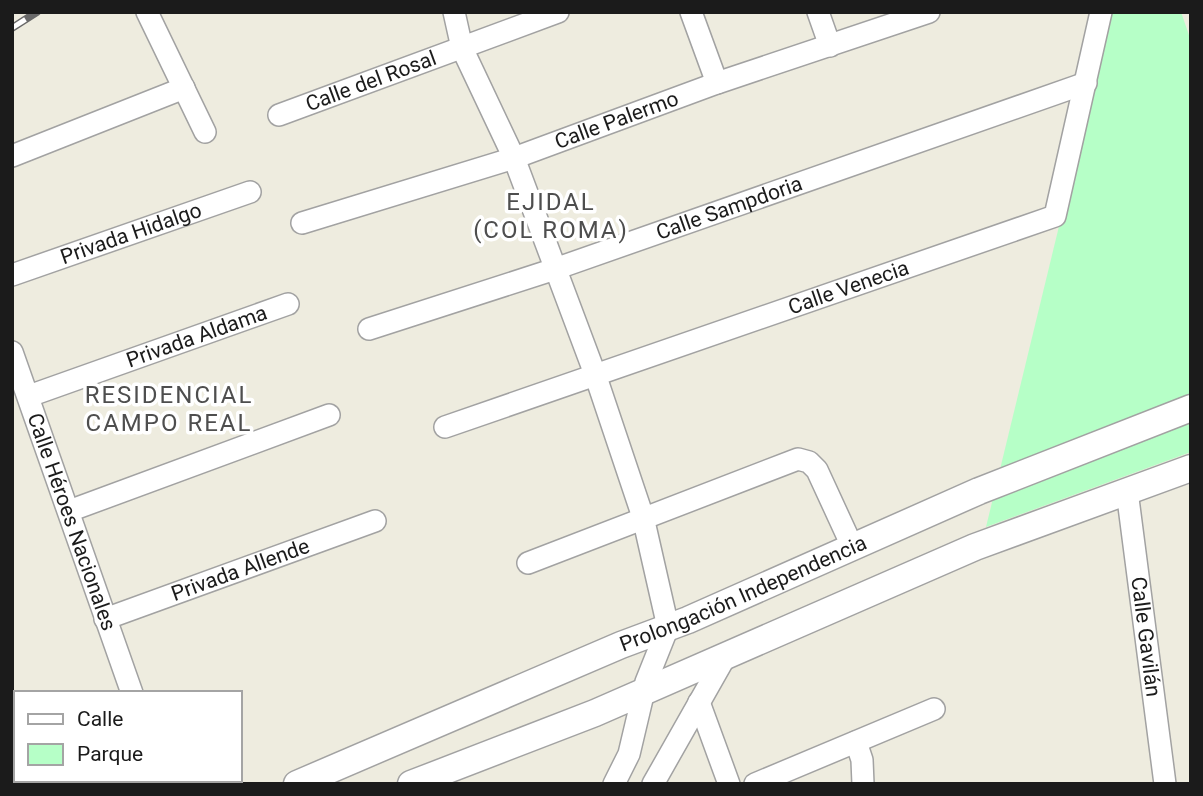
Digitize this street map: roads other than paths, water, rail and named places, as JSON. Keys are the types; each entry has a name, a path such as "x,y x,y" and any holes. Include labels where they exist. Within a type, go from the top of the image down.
{"street":[{"path":"147,12 205,132"},
{"path":"454,12 462,48 514,158 595,374 643,517 668,627 643,692 629,754 614,784"},
{"name":"Calle del Rosal","path":"279,115 558,12"},
{"path":"691,12 717,83"},
{"path":"818,12 830,46"},
{"name":"Calle Palermo","path":"302,223 514,158 717,83 929,12"},
{"name":"Calle Venecia","path":"445,427 1055,216 1101,12"},
{"name":"Calle Sampdoria","path":"369,329 555,269 1086,83"},
{"path":"12,156 184,88"},
{"name":"Privada Hidalgo","path":"12,275 250,192"},
{"name":"Privada Aldama","path":"29,396 288,304"},
{"name":"Calle Héroes Nacionales","path":"12,352 131,691"},
{"name":"Prolongación Independencia","path":"297,784 668,627 991,486 1191,408"},
{"path":"69,511 329,415"},
{"path":"528,563 799,459 809,462 817,470 852,546"},
{"path":"411,784 595,713 975,547 1191,468"},
{"name":"Calle Gavilán","path":"1127,491 1165,784"},
{"name":"Privada Allende","path":"105,619 375,521"},
{"path":"653,784 725,657"},
{"path":"699,702 729,784"},
{"path":"755,784 934,709"},
{"path":"856,742 862,760 863,784"}],"railway":[{"path":"12,28 37,12"}],"district":[{"name":"EJIDAL (COL ROMA)","path":"551,216"},
{"name":"RESIDENCIAL CAMPO REAL","path":"169,409"}]}
